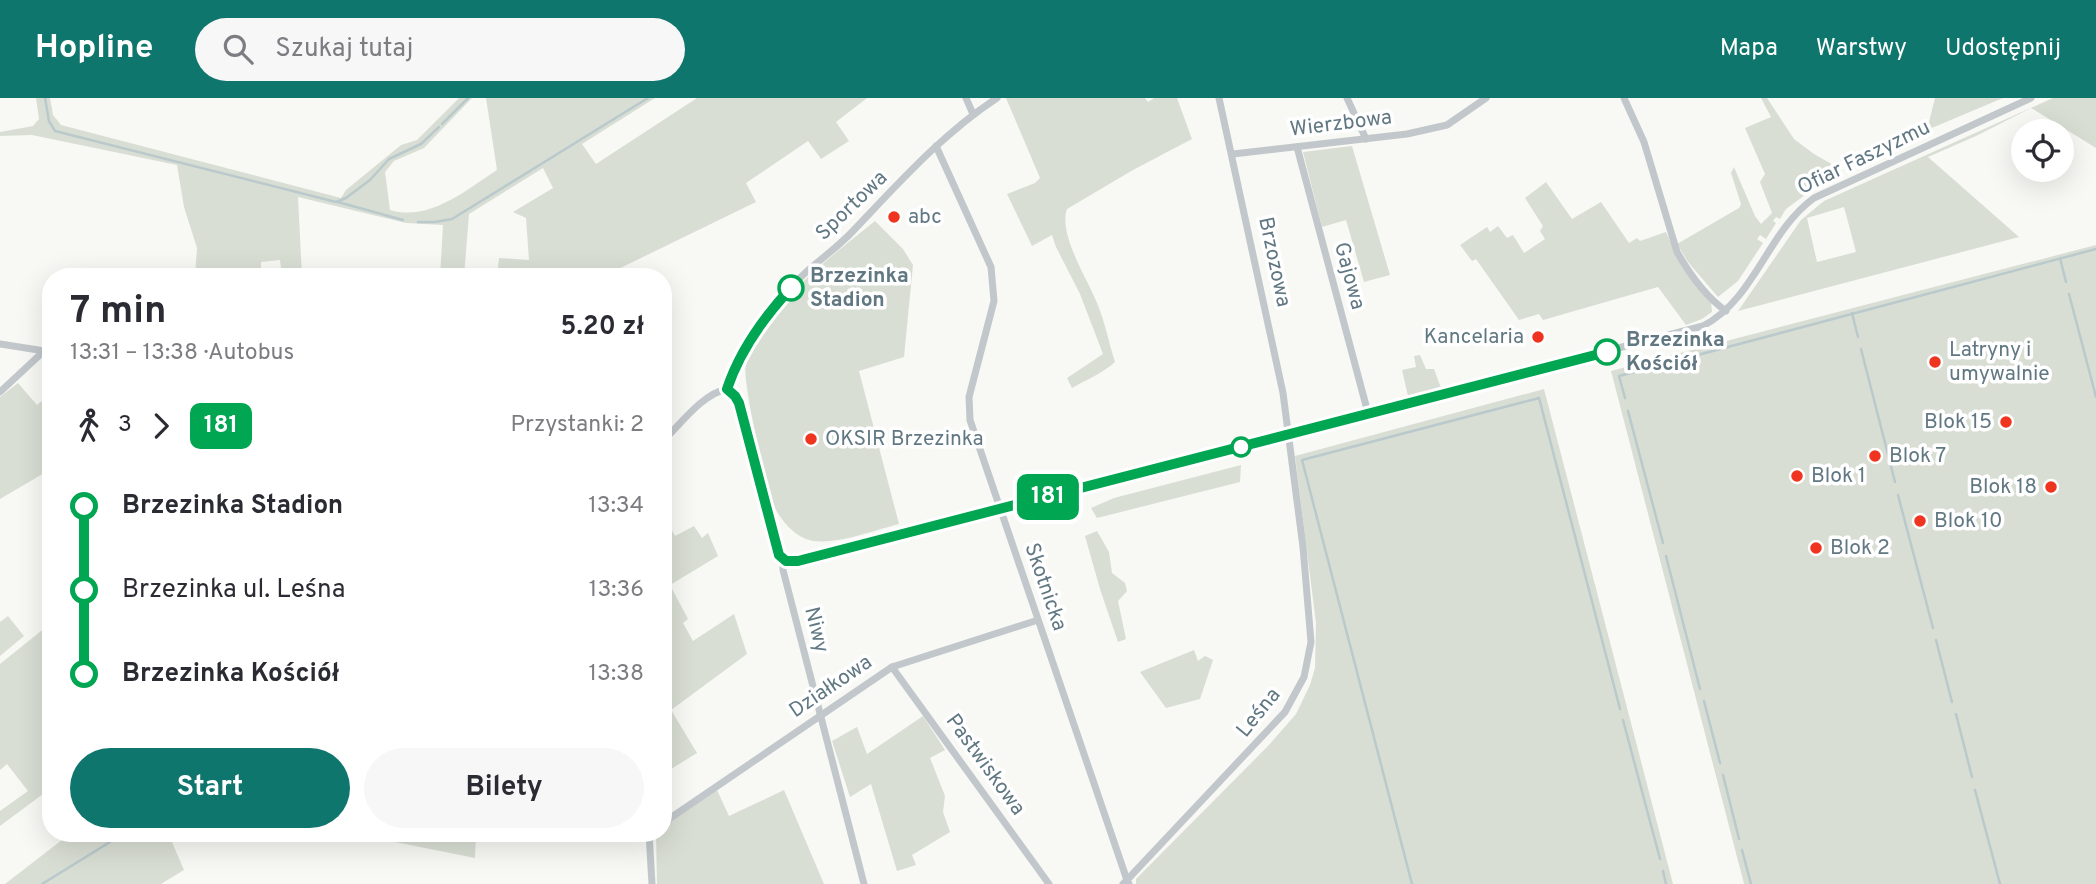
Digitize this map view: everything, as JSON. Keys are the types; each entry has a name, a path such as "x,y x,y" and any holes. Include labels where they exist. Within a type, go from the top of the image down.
{"street":[{"path":"966,98 973,114"},
{"name":"Sportowa","path":"727,389 753,332 778,302 804,274 843,241 936,146 973,114 997,98"},
{"name":"Brzozowa","path":"1219,98 1283,393 1288,435"},
{"path":"1347,98 1366,139"},
{"name":"Wierzbowa","path":"1233,154 1366,139 1447,125 1486,98"},
{"path":"1624,98 1644,142 1677,252 1712,299 1726,311"},
{"name":"Ofiar Faszyzmu","path":"783,560 798,561 1000,510 1692,330 1726,311 1792,218 1814,198 2031,98"},
{"name":"Skotnicka","path":"936,146 991,267 994,301 969,397 970,420 1126,883"},
{"name":"Gajowa","path":"1297,147 1368,413"},
{"path":"0,344 42,351"},
{"path":"0,393 42,356"},
{"path":"672,432 707,398 716,391 727,389"},
{"name":"Niwy","path":"727,389 739,403 779,555 783,560 783,570 864,884"},
{"name":"Leśna","path":"1126,883 1270,730 1293,702 1304,677 1311,631 1288,435"},
{"name":"Działkowa","path":"672,817 892,667 1038,620"},
{"name":"Pastwiskowa","path":"892,667 1049,884"},
{"path":"650,842 652,884"}],"shaded area":[{"path":"36,98 50,98 53,115 61,125 341,198 346,190 401,145 417,140 459,98 472,98 424,148 394,161 385,172 390,210 405,213 419,212 447,202 497,170 486,98 655,98 582,144 596,164 697,98 867,98 836,122 849,141 821,159 808,141 746,183 756,202 620,268 498,268 499,258 529,260 526,218 513,212 553,188 543,168 469,214 465,268 440,268 443,225 406,223 298,197 302,268 281,268 280,260 261,262 261,268 196,268 197,248 184,207 177,165 32,135 0,136 0,132 33,126 39,119"},
{"path":"1006,98 1145,98 1148,102 1154,98 1177,98 1192,139 1067,209 1065,219 1070,244 1100,310 1115,362 1072,388 1067,378 1103,354 1080,294 1052,235 1032,246 1007,194 1035,183 1040,178"},
{"path":"1761,98 1767,98 1794,139 1842,170 1814,187 1811,183 1807,186 1809,192 1786,209 1780,219 1776,217 1773,221 1776,223 1766,239 1760,235 1757,239 1763,243 1738,281 1718,297 1688,262 1677,244 1739,208 1741,204 1731,173 1734,167 1761,224 1772,213 1760,182 1765,174 1745,128 1771,117"},
{"path":"1935,98 2003,98 1927,130"},
{"path":"2053,98 2096,98 2096,148 2074,134 2074,119 2049,119 2031,108 1928,157 2019,237 1738,311 1801,220 1824,201","holes":["1844,207 1856,252 1817,262 1807,218"]},
{"path":"1352,146 1390,275 1364,282 1346,220 1322,227 1303,152"},
{"path":"1546,182 1572,219 1601,202 1629,243 1637,238 1640,241 1666,232 1711,301 1712,312 1686,325 1658,287 1543,320 1539,314 1519,320 1476,259 1472,261 1460,245 1487,227 1490,232 1498,226 1507,238 1513,235 1524,253 1545,239 1540,231 1543,226 1525,198"},
{"path":"875,221 903,249 913,265 904,357 859,371 899,524 839,540 806,539 793,531 776,510 756,437 747,391 746,365 756,342 784,302 818,268"},
{"path":"2096,245 2096,884 1744,884 1611,371"},
{"path":"1420,355 1426,369 1434,369 1441,388 1408,396 1402,370 1416,367 1414,356"},
{"path":"18,383 37,405 42,401 42,474 0,499 0,397"},
{"path":"1544,389 1673,884 1136,884 1136,879 1268,746 1296,714 1310,685 1315,668 1316,623 1295,456"},
{"path":"1241,465 1240,482 1097,518 1091,508 1114,498"},
{"path":"694,526 702,538 708,533 718,556 672,584 672,530 675,536"},
{"path":"1097,531 1109,552 1112,573 1125,583 1127,591 1118,601 1126,639 1118,642 1085,536"},
{"path":"672,589 688,619 683,623 693,641 734,614 747,654 672,709"},
{"path":"8,616 24,636 0,656 0,622"},
{"path":"42,630 42,795 0,826 0,811 28,791 7,764 0,770 0,664"},
{"path":"1194,650 1198,661 1205,656 1213,660 1200,699 1166,708 1140,672"},
{"path":"672,712 697,753 672,768"},
{"path":"923,716 945,750 930,758 945,796 943,812 950,832 912,855 916,865 897,871 871,784 850,797 832,741 857,727 867,754"},
{"path":"717,790 729,816 784,790 824,884 657,884 656,842 672,842 672,821"},
{"path":"59,842 172,842 184,870 161,884 5,884"},
{"path":"395,842 476,842 475,858"}],"waterway":[{"path":"45,98 49,121 55,131 336,202 370,180 389,159 421,144 439,127"},
{"path":"442,124 468,98"},
{"path":"418,222 452,219 648,98"},
{"path":"338,202 403,220"},
{"path":"1625,398 1619,376 2096,249"},
{"path":"2060,258 2066,282"},
{"path":"2069,294 2096,397"},
{"path":"1852,313 1858,337"},
{"path":"1861,349 1895,482"},
{"path":"1412,884 1302,460 1539,398 1620,709"},
{"path":"1628,411 1663,543"},
{"path":"1898,495 1933,628"},
{"path":"1666,556 1700,689"},
{"path":"1936,640 1952,702"},
{"path":"1704,701 1720,763"},
{"path":"1956,714 1972,777"},
{"path":"1623,720 1660,859"},
{"path":"1723,775 1739,839"},
{"path":"1975,790 2000,884"},
{"path":"42,884 110,842"},
{"path":"1742,850 1751,884"},
{"path":"1663,871 1666,884"}],"bus line":[{"name":"181","path":"791,288 753,332 727,389 739,403 779,555 783,560 791,562 1607,352"}],"place":[{"name":"abc","path":"894,217"},
{"name":"Brzezinka Stadion","path":"791,288"},
{"name":"Kancelaria","path":"1538,337"},
{"name":"Brzezinka Kościół","path":"1607,352"},
{"name":"Latryny i umywalnie","path":"1935,362"},
{"name":"Blok 15","path":"2006,422"},
{"name":"OKSIR Brzezinka","path":"811,439"},
{"name":"Blok 7","path":"1875,456"},
{"name":"Blok 1","path":"1797,476"},
{"name":"Blok 18","path":"2051,487"},
{"name":"Blok 10","path":"1920,521"},
{"name":"Blok 2","path":"1816,548"}]}
